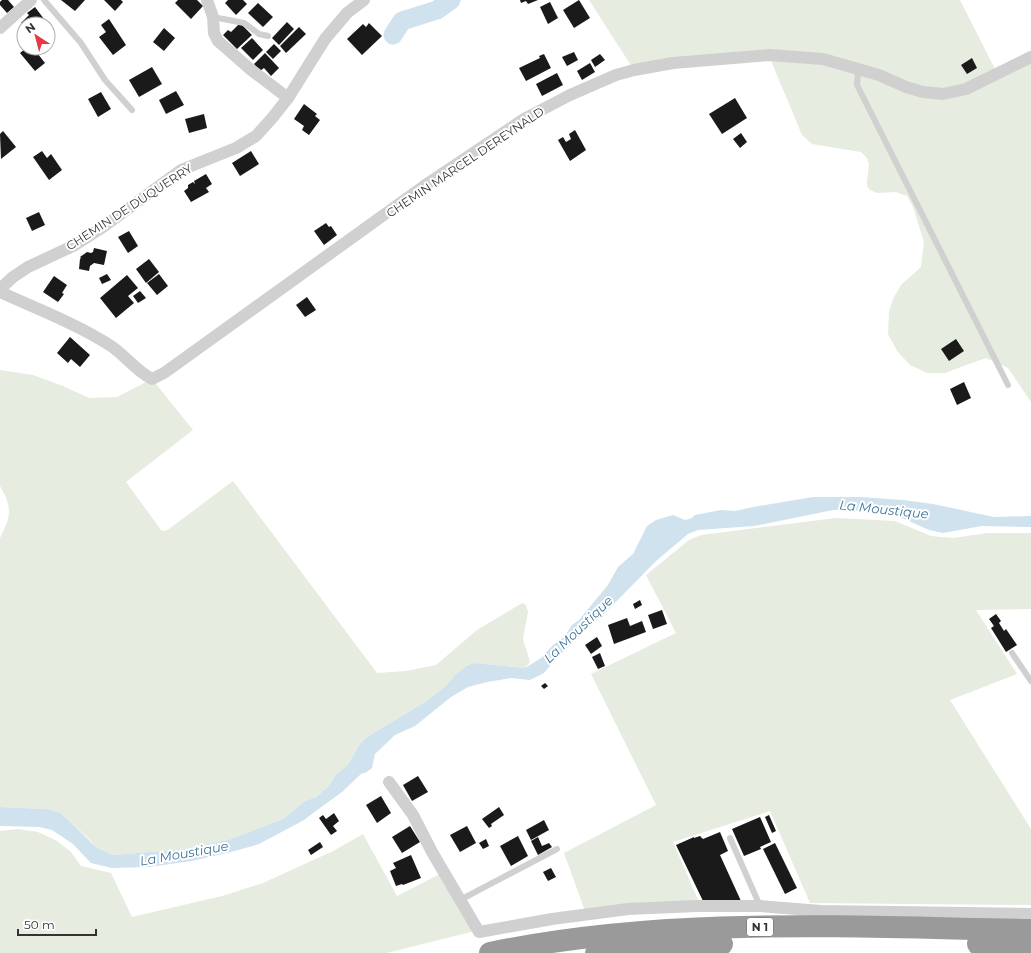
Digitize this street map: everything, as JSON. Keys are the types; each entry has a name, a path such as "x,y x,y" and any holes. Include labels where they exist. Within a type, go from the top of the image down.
{"highway":[{"name":"N 1","path":"490,953 523,946 631,933 767,926 1031,930"},
{"name":"N 1","path":"596,953 640,947 767,942 1031,945"}],"street":[{"path":"0,28 31,0"},
{"path":"207,0 212,17 214,33 218,41 250,69 288,98"},
{"name":"CHEMIN DE DUQUERRY","path":"0,289 13,277 28,267 75,245 182,170 236,148 256,136 288,98 325,39 347,13 364,0"},
{"name":"CHEMIN MARCEL DEREYNALD","path":"0,292 82,330 112,346 143,374 152,378 164,373 431,182 524,119 577,92 616,75 673,63 769,55 823,59 879,75 906,87 923,92 943,94 966,89 1031,57"},
{"path":"389,782 413,815 479,932 552,919 628,909 697,906 760,906 821,910 1031,914"}],"lane":[{"path":"44,0 81,43 104,80 132,110"},
{"path":"212,17 244,23 260,34 268,36"},
{"path":"858,69 857,85 1008,385"},
{"path":"1012,653 1031,681"},
{"path":"730,838 760,906"},
{"path":"460,900 558,849"}],"shaded area":[{"path":"589,0 960,0 997,73 1031,57 1031,402 1008,368 986,358 945,373 927,373 910,365 897,351 888,334 889,312 893,299 901,285 921,267 924,242 913,207 907,196 896,192 877,193 870,190 867,186 869,165 867,158 861,152 812,144 802,135 769,56 634,70"},
{"path":"0,370 33,375 63,386 89,398 117,397 152,379 193,430 126,482 161,530 165,531 169,529 233,481 377,673 406,671 436,665 477,630 522,603 526,605 528,612 523,639 530,662 525,668 474,663 466,666 442,689 425,702 367,737 359,745 349,763 335,776 328,787 316,797 305,801 283,819 231,839 186,849 113,855 97,848 61,813 46,809 0,807 0,538 8,518 9,507 0,486"},
{"path":"836,518 895,521 931,536 953,538 988,533 1031,533 1031,609 976,610 1017,674 950,700 1031,829 1031,905 810,903 770,811 673,842 699,902 585,911 564,853 656,805 591,674 676,633 646,575 689,540 701,535"},
{"path":"18,829 38,832 57,841 71,852 81,866 111,873 132,917 222,896 263,883 333,851 363,834 397,896 442,873 475,931 387,953 0,953 0,831"}],"water":[{"name":"La Moustique","path":"813,497 860,497 903,500 933,504 994,517 1031,516 1031,527 982,526 943,533 929,530 900,517 866,511 833,510 754,526 698,530 688,534 656,561 605,613 554,661 544,673 530,680 511,678 487,682 468,687 451,697 415,726 395,735 375,754 372,768 361,774 342,792 304,820 259,844 192,861 149,867 112,868 91,863 73,844 52,830 39,827 0,826 0,807 46,809 61,813 97,848 113,855 186,849 231,839 283,819 305,801 316,797 328,787 335,776 349,763 359,745 367,737 425,702 442,689 466,666 474,663 525,668 541,658 553,645 564,637 572,625 579,620 608,585 618,567 633,554 647,526 656,520 673,515 685,520 692,518 695,515 721,510 735,511"}],"building":[{"path":"2,0 8,0 14,7 7,13 0,5"},
{"path":"61,0 85,0 75,11"},
{"path":"104,0 121,0 123,2 115,11"},
{"path":"178,0 197,0 203,6 191,19 175,3"},
{"path":"228,0 243,0 247,4 236,15 225,3"},
{"path":"520,0 538,0 528,4 526,1 521,3"},
{"path":"579,0 590,18 574,28 563,10"},
{"path":"550,2 558,18 548,24 540,7"},
{"path":"258,3 273,17 263,27 248,13"},
{"path":"35,7 42,16 28,16 29,15 27,13"},
{"path":"109,19 126,45 113,55 99,37 106,32 101,25"},
{"path":"287,22 294,29 279,45 272,38"},
{"path":"240,23 252,35 237,49 223,35 228,30 231,32"},
{"path":"369,23 382,36 362,55 347,39 363,24 366,27"},
{"path":"299,27 306,34 286,53 280,46"},
{"path":"164,28 175,38 164,51 153,42"},
{"path":"252,38 263,50 253,60 241,48"},
{"path":"274,44 281,51 273,59 266,52"},
{"path":"574,52 578,60 567,66 562,57"},
{"path":"265,53 279,68 271,76 264,68 260,71 254,64"},
{"path":"544,54 551,68 526,81 519,68 540,58 539,56"},
{"path":"600,54 605,60 595,67 591,60"},
{"path":"22,56 40,56 45,63 35,71"},
{"path":"972,58 977,68 967,74 961,65"},
{"path":"590,63 595,72 582,80 577,71"},
{"path":"152,67 162,84 139,97 129,80"},
{"path":"557,73 563,85 542,96 536,84"},
{"path":"176,91 184,105 166,114 159,100"},
{"path":"101,92 111,109 98,117 88,99"},
{"path":"735,98 747,118 722,134 709,114"},
{"path":"304,104 317,114 315,116 320,120 309,135 302,130 304,126 294,119"},
{"path":"204,114 207,128 189,133 185,119"},
{"path":"575,130 586,150 570,161 558,140 563,137 566,142 571,139 569,134"},
{"path":"3,131 16,147 1,159 0,134"},
{"path":"741,133 747,142 740,148 733,139"},
{"path":"42,151 47,158 51,154 62,170 49,180 33,157"},
{"path":"251,151 259,164 240,176 232,163"},
{"path":"206,174 212,184 206,188 209,192 191,202 184,191 188,188 188,185 193,182 195,184 194,181"},
{"path":"39,212 45,225 32,231 26,218"},
{"path":"326,223 329,227 331,226 337,235 324,245 314,231"},
{"path":"129,231 138,246 128,253 118,237"},
{"path":"94,248 107,251 104,265 94,263 90,266 89,271 79,269 80,257 87,252 93,252"},
{"path":"149,259 159,272 146,283 136,269"},
{"path":"107,274 111,280 102,284 99,278"},
{"path":"159,274 168,286 157,295 147,283"},
{"path":"127,275 138,288 128,296 134,303 116,318 100,298"},
{"path":"54,276 67,285 62,293 64,294 58,302 43,292"},
{"path":"140,291 146,298 138,303 133,296"},
{"path":"307,297 316,310 305,317 296,305"},
{"path":"70,337 90,355 80,367 71,359 68,363 57,353"},
{"path":"956,339 964,351 949,361 941,349"},
{"path":"964,382 971,398 957,405 950,389"},
{"path":"640,600 642,605 635,609 633,604"},
{"path":"662,610 667,624 653,629 648,615"},
{"path":"996,614 1001,621 999,623 1004,631 1006,629 1017,645 1006,652 991,628 994,626 989,619"},
{"path":"627,618 630,626 642,621 646,632 614,644 608,625"},
{"path":"597,637 602,646 591,654 585,645"},
{"path":"600,653 605,666 598,669 592,657"},
{"path":"545,683 548,686 544,689 541,686"},
{"path":"418,776 428,792 412,801 403,785"},
{"path":"381,796 391,813 377,823 366,805"},
{"path":"499,807 504,815 491,824 492,826 489,828 482,819"},
{"path":"334,813 339,821 333,826 337,831 331,835 319,818 323,815 326,819"},
{"path":"769,815 776,831 772,833 765,817"},
{"path":"760,817 771,842 760,847 761,849 744,856 732,829"},
{"path":"544,820 549,830 531,840 526,830"},
{"path":"410,826 420,842 402,853 392,837"},
{"path":"467,826 476,843 460,852 450,835"},
{"path":"720,832 728,851 720,855 741,901 703,901 676,845 694,837 700,836 703,839"},
{"path":"518,836 528,856 511,866 500,846"},
{"path":"538,837 542,846 549,843 552,847 538,855 531,841"},
{"path":"486,839 489,846 483,849 479,843"},
{"path":"320,842 323,847 311,855 308,850"},
{"path":"775,843 797,888 785,894 763,849"},
{"path":"411,855 421,878 396,886 390,871 396,868 393,863"},
{"path":"551,868 556,877 548,881 543,872"}],"waterway":[{"path":"393,35 402,21 437,10 451,0"}]}
